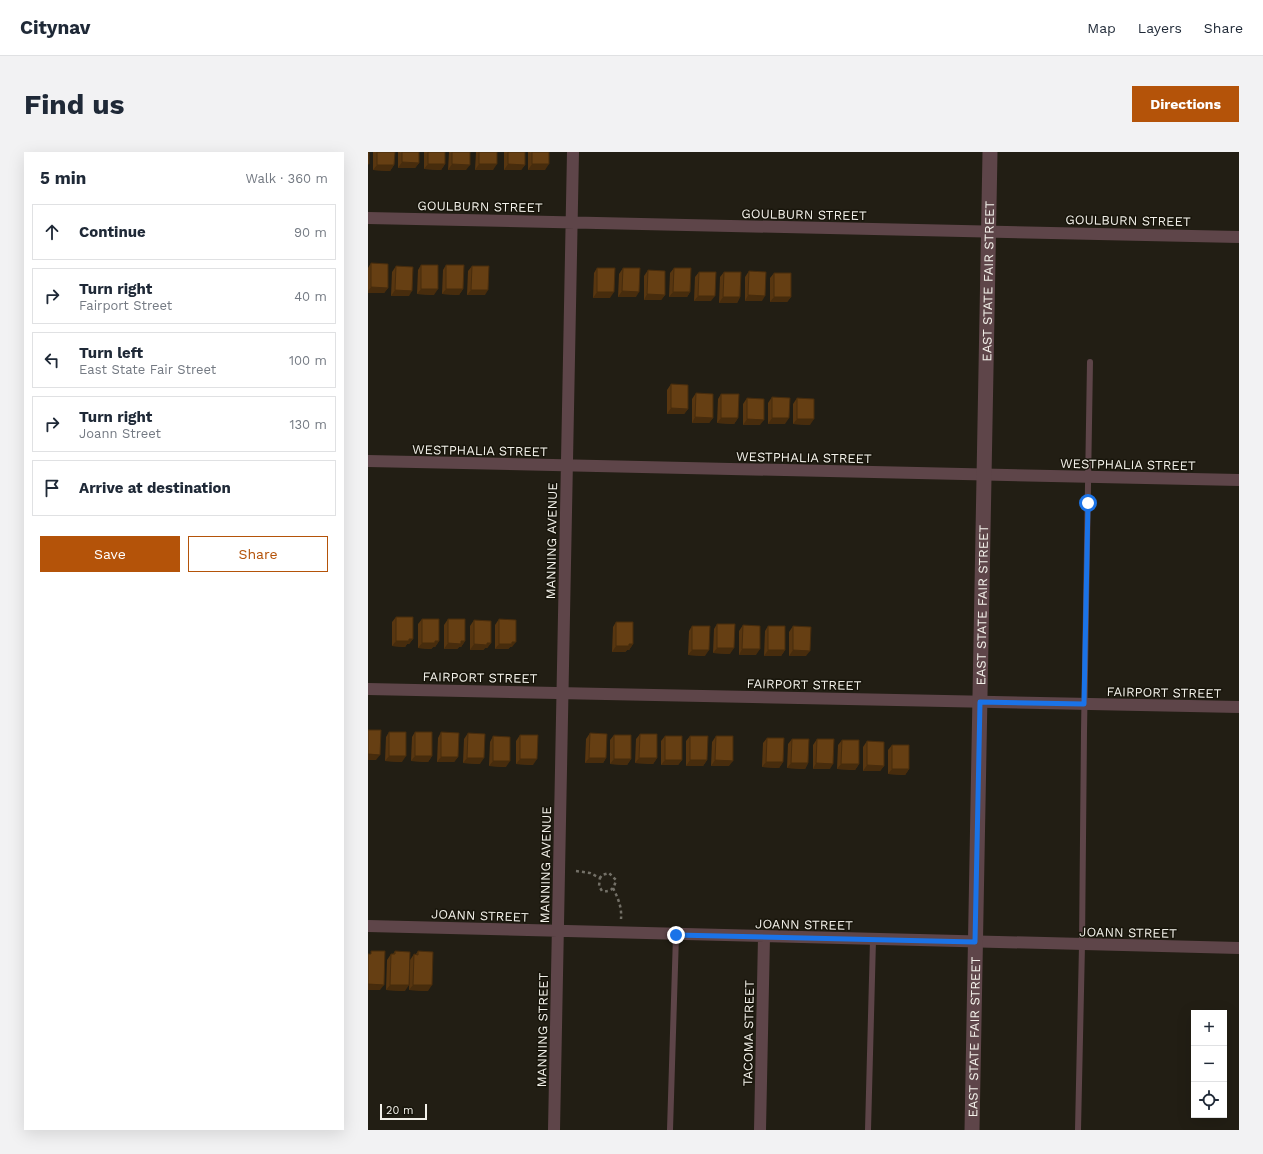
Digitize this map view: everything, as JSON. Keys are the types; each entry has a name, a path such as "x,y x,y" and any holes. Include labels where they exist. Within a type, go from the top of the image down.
{"street":[{"name":"MANNING AVENUE","path":"558,931 573,152"},
{"name":"EAST STATE FAIR STREET","path":"972,1130 990,152"},
{"name":"GOULBURN STREET","path":"368,218 1239,237"},
{"name":"WESTPHALIA STREET","path":"368,462 1239,480"},
{"name":"FAIRPORT STREET","path":"368,689 1239,708"},
{"name":"JOANN STREET","path":"368,926 873,940 1239,948"},
{"name":"MANNING STREET","path":"554,1130 558,931"},
{"name":"TACOMA STREET","path":"760,1130 764,937"}],"lane":[{"path":"1078,1130 1090,362"},
{"path":"670,1130 676,935"},
{"path":"868,1130 873,940"}],"path":[{"path":"576,871 600,878"},
{"path":"609,873 614,876 616,880 613,888 607,892 602,891 599,886 600,878 604,874 609,873"},
{"path":"613,888 619,901 622,919"}],"building":[{"path":"369,152 369,164 368,164"},
{"path":"377,152 395,152 394,165 377,165"},
{"path":"402,152 419,152 419,163 402,162"},
{"path":"428,152 445,152 445,164 428,164"},
{"path":"452,152 470,152 470,165 452,164"},
{"path":"479,152 497,152 497,164 479,164"},
{"path":"508,152 525,152 525,165 508,164"},
{"path":"532,152 549,152 549,164 532,164"},
{"path":"371,263 388,264 388,288 371,287"},
{"path":"421,265 438,265 438,289 421,289"},
{"path":"446,265 464,265 463,289 446,289"},
{"path":"396,266 413,267 412,291 395,290"},
{"path":"472,266 489,266 488,290 471,290"},
{"path":"597,268 615,268 614,292 597,292"},
{"path":"623,268 640,268 639,292 622,291"},
{"path":"674,268 691,268 690,292 673,292"},
{"path":"648,270 665,271 665,295 647,294"},
{"path":"749,271 766,272 765,296 748,295"},
{"path":"699,272 716,272 715,296 698,296"},
{"path":"724,272 741,272 740,297 723,297"},
{"path":"774,273 791,273 791,297 774,297"},
{"path":"671,384 688,385 688,409 671,408"},
{"path":"696,393 713,394 713,418 695,417"},
{"path":"721,394 739,394 738,418 721,418"},
{"path":"772,397 790,398 789,418 772,418"},
{"path":"747,398 764,399 764,420 747,419"},
{"path":"797,398 814,399 814,419 797,419"},
{"path":"396,617 413,617 413,639 409,639 409,641 396,641"},
{"path":"422,619 439,619 439,641 435,641 435,643 422,643"},
{"path":"448,619 465,619 465,641 461,641 461,644 448,643"},
{"path":"499,619 516,620 516,642 512,642 512,644 499,644"},
{"path":"474,620 491,621 491,643 487,643 487,645 474,644"},
{"path":"616,622 633,622 633,644 629,644 629,646 616,646"},
{"path":"717,624 735,624 734,648 717,648"},
{"path":"743,625 760,626 760,649 742,649"},
{"path":"692,626 710,626 709,650 692,650"},
{"path":"768,626 785,626 785,650 768,650"},
{"path":"793,626 811,627 810,651 793,650"},
{"path":"368,730 381,730 380,755 368,754"},
{"path":"389,732 406,732 406,756 389,756"},
{"path":"415,732 432,732 432,756 415,756"},
{"path":"441,732 459,733 458,757 441,757"},
{"path":"468,733 485,734 484,758 467,758"},
{"path":"590,733 607,734 606,758 589,758"},
{"path":"640,734 657,734 657,758 639,758"},
{"path":"520,735 538,735 537,759 520,759"},
{"path":"614,735 631,735 631,759 614,759"},
{"path":"493,736 510,737 510,761 493,761"},
{"path":"665,736 682,736 682,760 665,760"},
{"path":"690,736 708,736 707,760 690,760"},
{"path":"716,736 733,736 733,761 715,760"},
{"path":"767,738 784,738 783,762 766,762"},
{"path":"792,739 809,739 808,763 791,763"},
{"path":"817,739 834,739 833,764 816,763"},
{"path":"842,740 859,740 859,764 841,764"},
{"path":"867,741 884,742 884,766 867,765"},
{"path":"892,745 909,745 909,769 892,769"},
{"path":"371,951 385,951 384,985 368,984 368,954 371,954"},
{"path":"395,951 410,952 409,985 390,985 391,954 395,954"},
{"path":"418,951 433,952 432,985 413,985 414,954 418,955"}],"route":[{"path":"676,935 975,942 980,702 1084,704 1088,503"}]}
